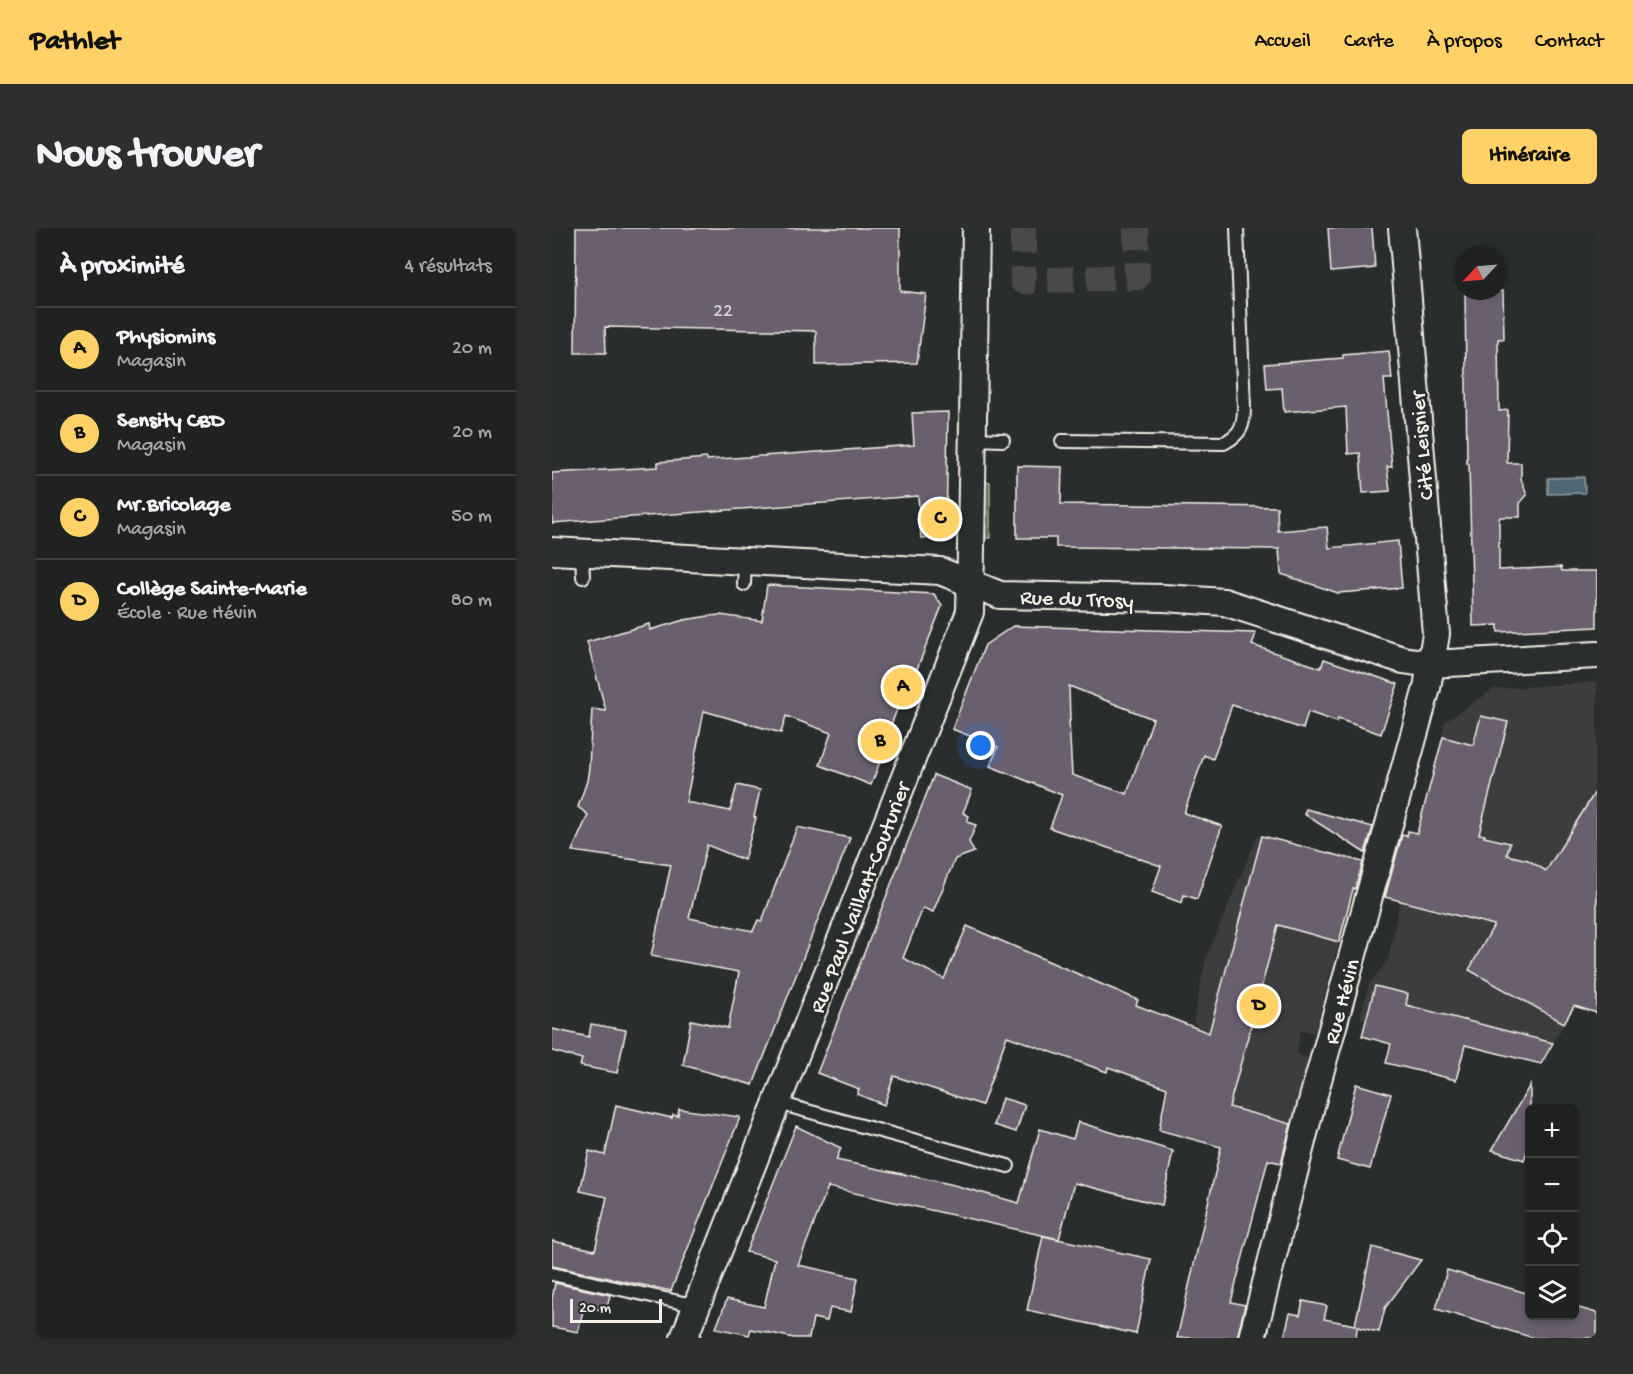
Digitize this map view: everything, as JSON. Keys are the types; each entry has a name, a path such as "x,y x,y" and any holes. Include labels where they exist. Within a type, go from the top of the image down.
{"street":[{"name":"Rue Paul Vaillant-Couturier","path":"684,1338 970,612 976,228"},
{"name":"Cité Leisnier","path":"1402,228 1436,634 1430,664"},
{"name":"Rue du Trosy","path":"552,551 582,552 744,573 940,571 1000,594 1164,598 1224,602 1403,660 1430,664 1597,655"},
{"name":"Rue Hévin","path":"1252,1338 1313,1098 1427,688 1430,664"}],"lane":[{"path":"1062,441 1224,443 1235,437 1244,426 1237,228"},
{"path":"973,440 1003,440"},
{"path":"582,552 583,577"},
{"path":"778,1102 1008,1166"},
{"path":"552,1274 697,1306"}],"shaded area":[{"path":"1597,682 1597,967 1541,1064 1360,1018 1369,984 1388,960 1400,901 1391,898 1408,831 1501,854 1484,837 1485,835 1478,834 1437,758 1445,722 1494,689"},
{"path":"1258,835 1360,862 1315,1033 1301,1030 1296,1054 1308,1058 1281,1163 1176,1135 1198,1026 1193,1023 1206,958"}],"green space":[{"path":"983,482 990,482 990,538 982,538"}],"water":[{"path":"1584,477 1585,493 1548,494 1548,478"}],"building":[{"path":"576,228 900,228 900,291 926,294 917,363 816,365 816,331 605,327 606,353 575,353"},
{"path":"1328,228 1372,228 1375,268 1331,272"},
{"path":"1465,300 1503,300 1504,339 1498,339 1499,411 1508,410 1507,463 1521,463 1521,479 1527,495 1520,503 1520,517 1500,517 1499,570 1561,567 1562,571 1597,571 1597,627 1498,632 1498,625 1473,626 1469,464 1467,464"},
{"path":"1389,351 1392,379 1384,379 1392,467 1387,467 1390,491 1363,493 1360,453 1348,454 1346,407 1284,412 1282,388 1267,389 1265,364 1343,358 1343,355"},
{"path":"948,412 946,537 921,538 918,496 552,523 552,473 658,467 658,462 707,458 707,460 914,445 912,413"},
{"path":"1017,466 1062,467 1061,504 1277,507 1278,531 1327,527 1329,548 1398,541 1402,588 1338,593 1281,574 1279,549 1056,547 1056,538 1017,538"},
{"path":"767,585 934,594 942,606 901,709 898,707 880,753 883,754 871,785 820,765 831,733 786,716 781,733 704,711 686,802 730,811 737,785 760,790 754,817 756,818 744,860 707,845 689,918 753,931 758,920 762,921 797,827 850,838 753,1085 683,1065 691,1020 728,1028 739,972 651,956 671,865 572,851 588,815 578,807 589,767 592,709 606,711 587,642 649,624 650,630 684,620 709,616 720,615 762,621"},
{"path":"1013,626 1256,633 1252,645 1321,668 1324,659 1398,684 1381,734 1338,719 1337,722 1308,712 1303,729 1232,705 1213,759 1204,755 1184,813 1222,826 1197,899 1184,895 1182,903 1152,892 1161,866 1050,828 1062,795 990,766 998,747 952,729 985,645","holes":["1069,686 1153,719 1127,794 1072,775"]},
{"path":"1481,716 1508,722 1479,834 1510,843 1507,855 1528,860 1546,871 1597,789 1597,1013 1574,1006 1564,1023 1469,970 1494,925 1385,897 1402,835 1407,836 1408,831 1417,833 1443,737 1473,745"},
{"path":"934,775 972,790 963,813 969,816 967,822 976,825 969,842 974,852 955,859 933,912 923,908 903,958 944,979 967,926 1138,1000 1136,1005 1209,1033 1262,836 1363,862 1355,889 1353,889 1339,942 1278,925 1229,1107 1291,1124 1281,1163 1268,1160 1231,1302 1245,1305 1237,1338 1177,1338 1221,1147 1159,1130 1167,1088 1108,1067 1107,1072 1007,1036 982,1105 894,1076 884,1105 857,1094 859,1089 817,1073"},
{"path":"1306,809 1373,827 1365,853 1304,814"},
{"path":"1375,986 1408,994 1406,1005 1553,1043 1541,1064 1465,1045 1456,1080 1386,1063 1391,1044 1362,1036"},
{"path":"591,1024 626,1030 617,1073 580,1066 582,1059 552,1051 552,1029 589,1037"},
{"path":"1356,1084 1391,1094 1370,1169 1337,1160"},
{"path":"1530,1085 1530,1104 1525,1104 1524,1160 1492,1150"},
{"path":"1002,1098 1025,1105 1016,1132 994,1125"},
{"path":"616,1105 672,1118 673,1115 678,1116 679,1109 740,1117 671,1291 552,1266 552,1241 595,1250 607,1197 580,1191 589,1151 605,1155"},
{"path":"1078,1122 1173,1151 1162,1205 1074,1183 1059,1239 828,1187 798,1265 858,1278 851,1312 830,1308 827,1321 813,1318 809,1338 794,1338 751,1329 749,1335 716,1328 727,1299 764,1307 775,1259 746,1252 796,1126 841,1148 836,1160 950,1184 1019,1203 1040,1129 1073,1139"},
{"path":"1043,1236 1151,1259 1136,1334 1027,1310"},
{"path":"1372,1247 1421,1260 1385,1308 1379,1332 1357,1327 1356,1338 1284,1338 1290,1313 1300,1315 1303,1301 1327,1306 1324,1319 1355,1325"},
{"path":"1447,1270 1525,1293 1525,1320 1579,1320 1579,1308 1597,1313 1597,1338 1534,1338 1436,1309"},
{"path":"555,1283 610,1295 606,1311 584,1306 578,1332 552,1327 552,1299"}],"tunnel":[{"path":"1023,228 1023,281 1137,277 1136,228"}],"place":[{"name":"Mr.Bricolage","path":"940,519"},
{"name":"Physiomins","path":"903,687"},
{"name":"Sensity CBD","path":"880,741"},
{"name":"Collège Sainte-Marie","path":"1259,1006"}]}
